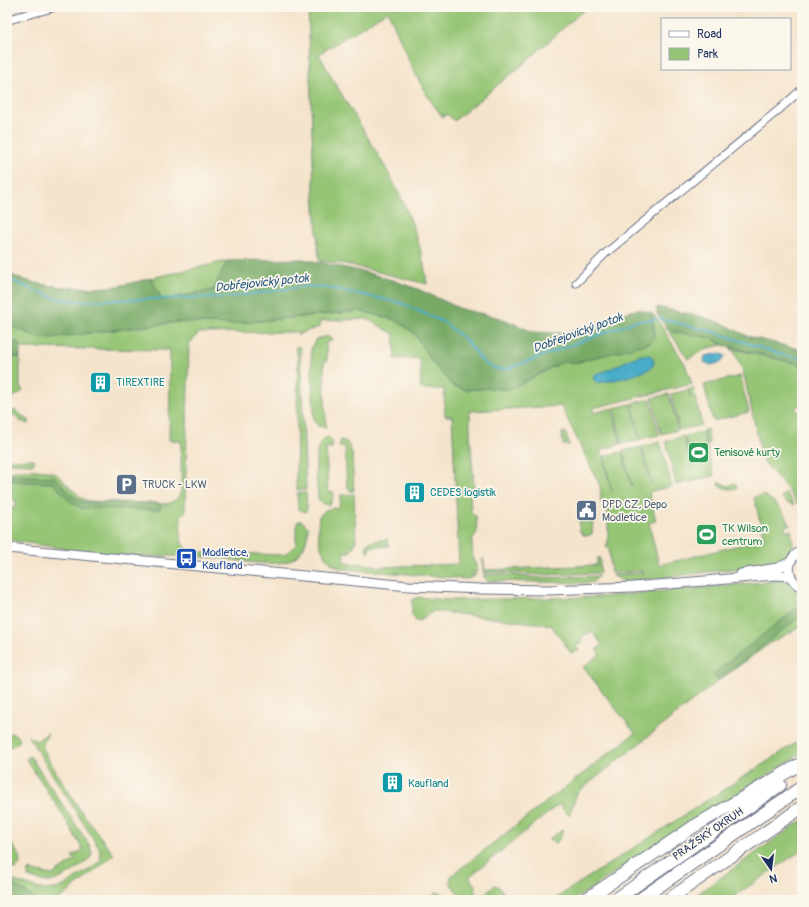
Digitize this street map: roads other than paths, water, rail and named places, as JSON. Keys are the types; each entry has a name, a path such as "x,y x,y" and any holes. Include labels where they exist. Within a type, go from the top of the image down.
{"highway":[{"path":"585,900 693,827 802,763"},
{"name":"PRAŽSKÝ OKRUH","path":"615,900 802,769"},
{"name":"PRAŽSKÝ OKRUH","path":"639,900 802,787"},
{"path":"668,900 802,807"}],"main road":[{"path":"7,548 409,586 548,590 632,587 776,575 790,576"},
{"path":"708,581 777,568 789,563 794,555 802,551"},
{"path":"789,563 790,576 793,581 802,587"}],"street":[{"path":"7,20 54,7"},
{"path":"576,283 606,254 781,108 802,88"}],"water":[{"path":"720,353 725,356 722,362 711,365 704,362 705,356"},
{"path":"642,355 650,355 654,360 653,366 635,375 598,383 594,380 593,376 629,359"}],"waterway":[{"name":"Dobřejovický potok","path":"7,279 54,298 72,301 230,297 308,286 335,289 401,303 445,323 466,341 485,364 497,369 507,369 636,321 657,319"},
{"name":"Dobřejovický potok","path":"660,319 711,331 786,356 802,358"}],"place":[{"name":"TIREXTIRE","path":"100,382"},
{"name":"Tenisové kurty","path":"698,452"},
{"name":"TRUCK - LKW","path":"126,484"},
{"name":"CEDES logistik","path":"414,492"},
{"name":"DPD CZ, Depo Modletice","path":"586,510"},
{"name":"TK Wilson centrum","path":"706,534"},
{"name":"Modletice, Kaufland","path":"186,558"},
{"name":"Kaufland","path":"392,783"}]}
